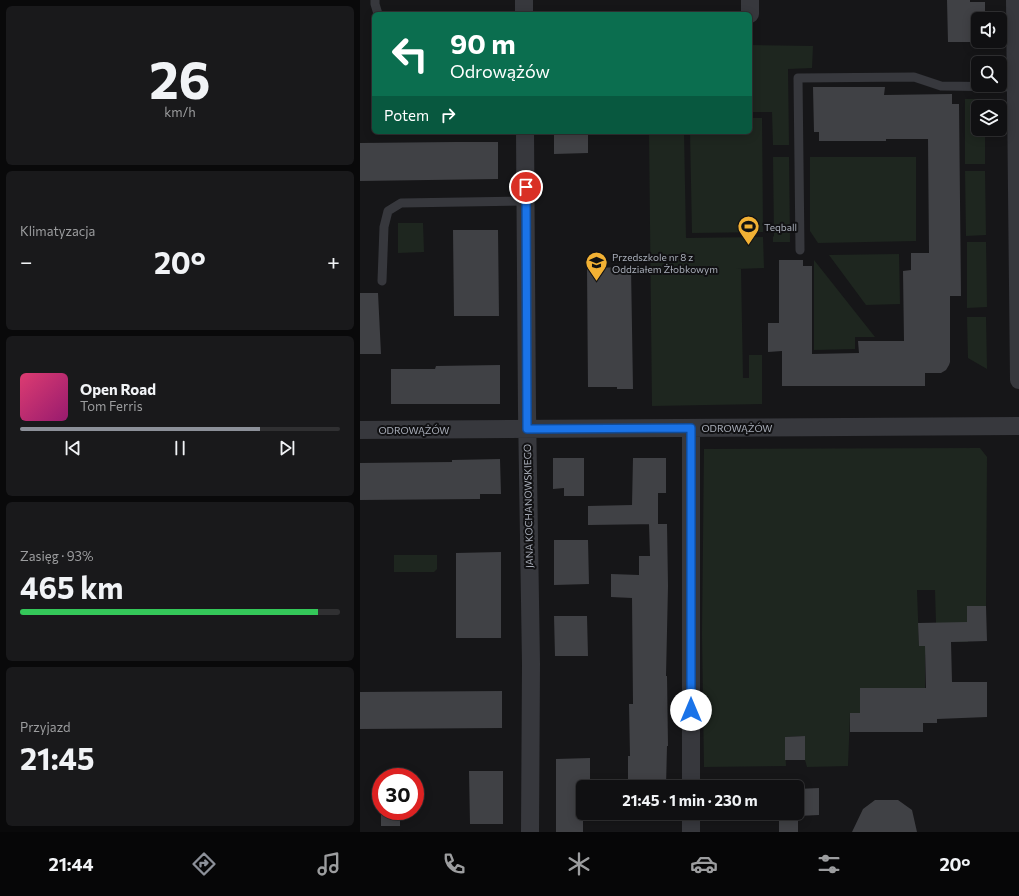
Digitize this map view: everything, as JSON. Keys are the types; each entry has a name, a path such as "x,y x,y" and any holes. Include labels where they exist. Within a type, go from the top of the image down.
{"street":[{"path":"524,0 524,12"},
{"path":"750,0 750,12"},
{"path":"1015,0 1019,380"},
{"name":"JANA KOCHANOWSKIEGO","path":"525,134 527,429 531,664 530,832"},
{"name":"ODROWĄŻÓW","path":"360,430 1019,426"},
{"path":"691,428 691,780"},
{"path":"691,820 691,832"}],"lane":[{"path":"375,0 374,4 377,12"},
{"path":"800,250 798,78 914,77 941,86 1016,87"},
{"path":"382,281 384,227 388,211 401,203 526,201"}],"shaded area":[{"path":"752,45 813,46 812,68 788,69 789,145 773,145 772,112 752,112"},
{"path":"965,99 985,99 971,100 971,136 985,136 985,164 965,164"},
{"path":"752,118 762,118 763,232 692,233 690,134 752,134"},
{"path":"649,134 684,134 686,238 763,237 764,268 736,269 741,269 743,378 749,378 749,355 762,355 762,404 652,406"},
{"path":"773,157 789,157 790,242 773,242"},
{"path":"810,157 916,157 916,241 818,243 810,231"},
{"path":"965,171 985,171 986,235 966,236"},
{"path":"398,223 423,223 424,252 398,253"},
{"path":"967,242 986,242 987,307 967,308"},
{"path":"899,254 900,304 866,305 829,255"},
{"path":"814,260 875,337 855,337 855,349 814,350"},
{"path":"967,317 986,317 987,369 968,358"},
{"path":"980,448 987,457 986,606 967,607 968,642 951,642 936,623 935,590 917,590 919,646 936,646 925,655 925,690 860,688 860,713 850,714 848,766 807,767 805,760 805,736 785,737 786,766 704,767 702,634 704,449"},
{"path":"394,555 437,555 437,569 434,572 394,572"}],"building":[{"path":"947,0 970,0 970,2 985,2 985,12 971,12 971,42 948,42"},
{"path":"813,87 885,87 884,95 952,94 952,104 959,104 961,296 950,296 949,365 946,370 941,373 925,373 925,386 782,386 782,351 768,352 768,323 779,323 779,260 803,260 803,266 812,266 812,354 859,353 858,341 904,341 903,271 911,270 911,253 929,253 928,139 886,139 886,141 819,141 819,132 814,132"},
{"path":"554,134 588,134 588,153 554,154"},
{"path":"498,142 498,179 360,181 360,143"},
{"path":"453,230 498,230 499,316 454,316"},
{"path":"631,267 633,389 617,389 617,387 588,387 587,268"},
{"path":"360,293 378,293 381,354 360,354"},
{"path":"500,365 500,404 391,404 391,369 435,369 436,366"},
{"path":"553,458 584,458 584,496 564,496 564,488 553,489"},
{"path":"633,458 666,458 666,493 658,493 658,524 588,525 588,506 632,505"},
{"path":"500,459 501,494 480,494 480,499 360,500 360,463 452,462 452,460"},
{"path":"649,524 667,524 668,586 666,676 668,746 666,780 628,780 628,756 630,756 629,704 633,704 632,598 611,597 611,574 639,575 639,556 650,556"},
{"path":"554,540 588,540 589,584 554,585"},
{"path":"501,552 501,638 456,638 456,553"},
{"path":"967,606 986,606 987,641 951,642 952,682 987,682 987,717 937,719 937,723 923,723 923,732 850,732 850,713 860,713 860,688 926,688 925,646 919,646 918,623 967,622"},
{"path":"554,616 587,616 588,656 555,656"},
{"path":"502,691 502,728 360,729 360,692"},
{"path":"805,736 805,760 785,760 785,737"},
{"path":"590,758 590,780 576,780 576,820 583,820 583,832 556,832 556,759"},
{"path":"469,771 503,771 503,824 470,824"},
{"path":"819,788 819,815 804,816 804,789"},
{"path":"875,800 898,800 912,810 917,832 852,832 863,809"},
{"path":"381,820 400,820 400,826 381,826"},
{"path":"779,820 798,820 798,832 779,832"}],"place":[{"name":"Teqball","path":"749,246"},
{"name":"Przedszkole nr 8 z Oddziałem Żłobkowym","path":"597,282"}],"route":[{"path":"526,187 527,429 691,428 691,710"}]}
